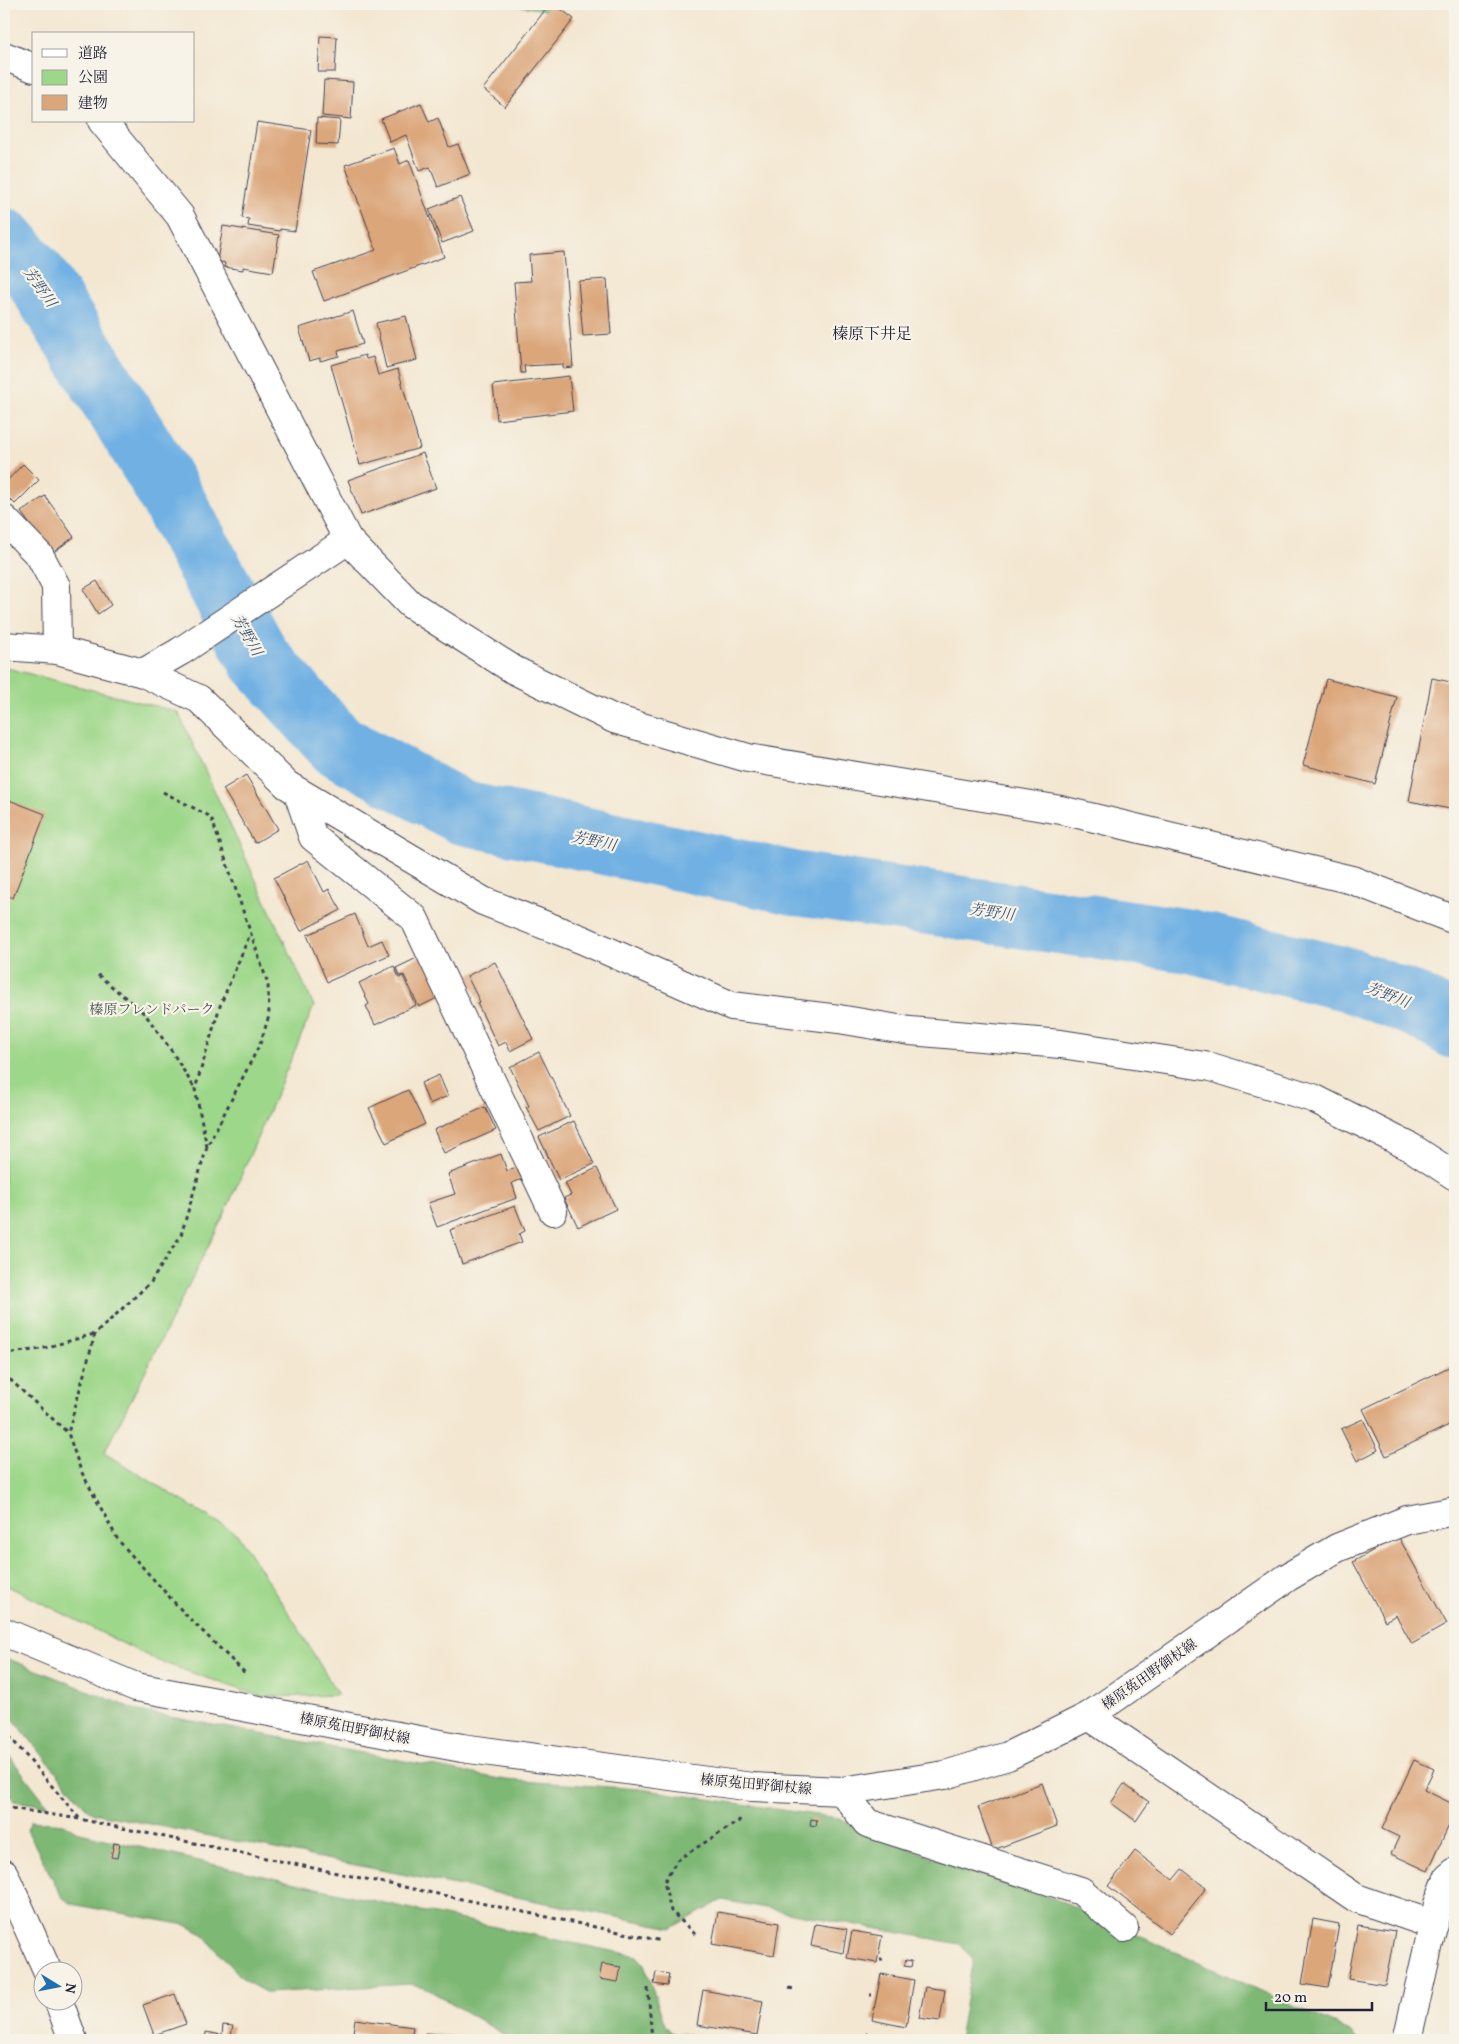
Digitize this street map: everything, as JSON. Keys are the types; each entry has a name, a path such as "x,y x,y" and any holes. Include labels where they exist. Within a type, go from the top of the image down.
{"street":[{"path":"4,56 32,67"},
{"path":"103,122 180,216 348,540 410,604 514,670 614,719 748,758 1061,810 1352,880 1455,920"},
{"path":"4,519 40,556 56,586 57,650"},
{"path":"143,673 181,651 348,540"},
{"path":"4,646 57,650 143,673 198,699 287,785 298,793 483,901 583,940 732,1006 839,1019 910,1031 1060,1044 1211,1067 1312,1098 1412,1148 1455,1176"},
{"path":"298,793 313,837 414,918 554,1211"},
{"name":"榛原菟田野御杖線","path":"4,1632 136,1687 462,1748 752,1787 842,1791 945,1775 999,1759 1025,1748 1089,1716 1288,1577 1337,1548 1407,1520 1453,1516"},
{"path":"1089,1716 1356,1898 1434,1925"},
{"path":"842,1791 867,1823 1081,1891 1124,1928"},
{"path":"1407,2040 1438,1904 1448,1878 1455,1872"},
{"path":"4,1874 44,1962"},
{"path":"63,2012 73,2040"}],"path":[{"path":"4,1354 41,1349 95,1334 151,1282 181,1235 207,1147 260,1044 269,1016 268,984 211,816 163,792"},
{"path":"195,1089 220,1006 251,934"},
{"path":"98,975 145,1014 171,1050 195,1089 207,1147"},
{"path":"68,1433 95,1334"},
{"path":"4,1374 68,1433 81,1471 118,1540 184,1613 246,1674"},
{"path":"4,1730 79,1819"},
{"path":"695,1934 671,1911 664,1882 677,1860 739,1820 752,1787"},
{"path":"4,1807 79,1819 662,1940"},
{"path":"648,1988 652,2040"}],"green space":[{"path":"507,4 562,4 551,11"},
{"name":"榛原フレンドパーク","path":"7,668 178,712 314,1006 225,1213 104,1453 237,1534 294,1621 338,1695 262,1697 158,1661 4,1584 4,669"},
{"path":"4,1657 139,1711 506,1780 640,1789 837,1818 918,1852 1066,1903 1350,2031 1357,2040 959,2040 973,1959 960,1944 722,1900 672,1928 94,1813 85,1807 4,1708"},
{"path":"4,1749 48,1806 14,1801 4,1785"},
{"path":"31,1821 64,1824 80,1833 219,1866 637,1956 644,1964 665,2025 671,2032 718,2040 513,2040 424,1987 409,1984 267,1993 245,1981 202,1934 186,1925 71,1904 62,1897 27,1830"}],"building":[{"path":"550,4 554,4 574,19 505,107 483,89"},
{"path":"320,36 337,37 335,72 318,72"},
{"path":"324,80 353,82 351,119 322,116"},
{"path":"421,103 429,122 438,118 449,147 458,144 470,174 438,187 430,167 419,171 406,135 390,142 381,119"},
{"path":"317,118 340,120 338,145 316,144"},
{"path":"257,122 311,130 295,231 280,229 280,231 248,226 249,219 242,218"},
{"path":"394,148 400,164 409,160 444,257 324,301 313,272 376,250 345,165"},
{"path":"460,197 474,231 442,243 429,209"},
{"path":"223,226 279,235 273,272 243,267 243,270 224,267 225,263 217,261"},
{"path":"564,252 573,367 563,368 563,364 524,366 525,373 521,373 514,282 531,281 529,255"},
{"path":"607,279 611,334 583,336 578,281"},
{"path":"353,311 363,344 338,351 339,356 320,361 320,358 309,361 299,328"},
{"path":"406,316 417,360 386,368 376,323"},
{"path":"365,355 366,359 373,357 378,375 398,369 420,448 360,465 331,365"},
{"path":"569,376 573,411 497,420 493,385"},
{"path":"423,453 436,488 361,515 348,480"},
{"path":"23,464 39,480 15,504 4,493 4,484"},
{"path":"45,496 74,537 51,554 21,512"},
{"path":"97,581 111,605 98,614 83,589"},
{"path":"1432,678 1455,683 1455,810 1409,801"},
{"path":"1326,679 1397,697 1375,784 1303,765"},
{"path":"246,775 278,829 255,843 223,789"},
{"path":"4,798 45,814 13,898 4,894"},
{"path":"308,860 324,892 329,889 341,910 301,931 274,878"},
{"path":"355,914 368,946 382,940 389,955 327,982 307,935"},
{"path":"423,955 443,995 419,1007 404,975 400,976 396,968"},
{"path":"495,962 533,1039 510,1051 506,1042 498,1046 477,1003 480,1002 467,976"},
{"path":"394,966 399,978 403,976 416,1005 375,1025 366,1006 369,1004 359,983"},
{"path":"539,1052 570,1116 539,1131 526,1107 529,1106 510,1067"},
{"path":"439,1075 448,1096 429,1104 421,1083"},
{"path":"408,1090 425,1124 386,1143 369,1108"},
{"path":"485,1107 496,1130 444,1153 434,1130"},
{"path":"574,1121 594,1164 559,1180 539,1137"},
{"path":"501,1154 507,1171 517,1168 522,1179 512,1183 517,1198 437,1227 428,1203 455,1194 448,1174"},
{"path":"597,1168 616,1209 578,1227 564,1198 571,1195 565,1183"},
{"path":"515,1206 525,1231 519,1234 522,1242 462,1264 450,1230"},
{"path":"1455,1364 1455,1422 1386,1456 1363,1409"},
{"path":"1363,1419 1378,1450 1357,1461 1341,1429"},
{"path":"1398,1536 1447,1624 1412,1644 1396,1615 1385,1621 1353,1562"},
{"path":"1414,1760 1434,1769 1424,1790 1455,1805 1455,1812 1428,1871 1391,1854 1399,1837 1382,1829"},
{"path":"1042,1783 1057,1826 993,1850 978,1807"},
{"path":"1124,1784 1149,1802 1136,1821 1111,1803"},
{"path":"811,1819 817,1820 816,1826 810,1825"},
{"path":"114,1843 120,1844 117,1858 111,1857"},
{"path":"1135,1851 1173,1880 1182,1869 1206,1888 1170,1934 1108,1886"},
{"path":"718,1912 779,1923 774,1955 712,1944"},
{"path":"1313,1919 1339,1924 1328,1988 1302,1984"},
{"path":"815,1924 847,1929 843,1953 811,1946"},
{"path":"1358,1925 1395,1931 1385,1985 1348,1979"},
{"path":"852,1931 882,1936 877,1963 847,1958"},
{"path":"906,1960 912,1961 911,1967 904,1966"},
{"path":"602,1964 621,1967 618,1982 599,1979"},
{"path":"656,1972 669,1974 667,1986 654,1984"},
{"path":"881,1974 914,1980 906,2027 872,2020"},
{"path":"925,1987 945,1990 940,2021 919,2018"},
{"path":"703,1990 763,2001 757,2035 697,2025"},
{"path":"175,1994 186,2024 154,2035 143,2005"},
{"path":"355,2019 413,2027 411,2040 369,2040 370,2034 353,2033"},
{"path":"223,2025 233,2026 230,2040 205,2040 206,2032 222,2035"},
{"path":"425,2033 477,2039 424,2040"}],"waterway":[{"name":"芳野川","path":"4,240 36,277 158,473 259,658 337,745 463,813 798,884 1190,941 1350,980 1418,1006 1455,1027"}],"district":[{"name":"榛原下井足","path":"872,333"}]}
